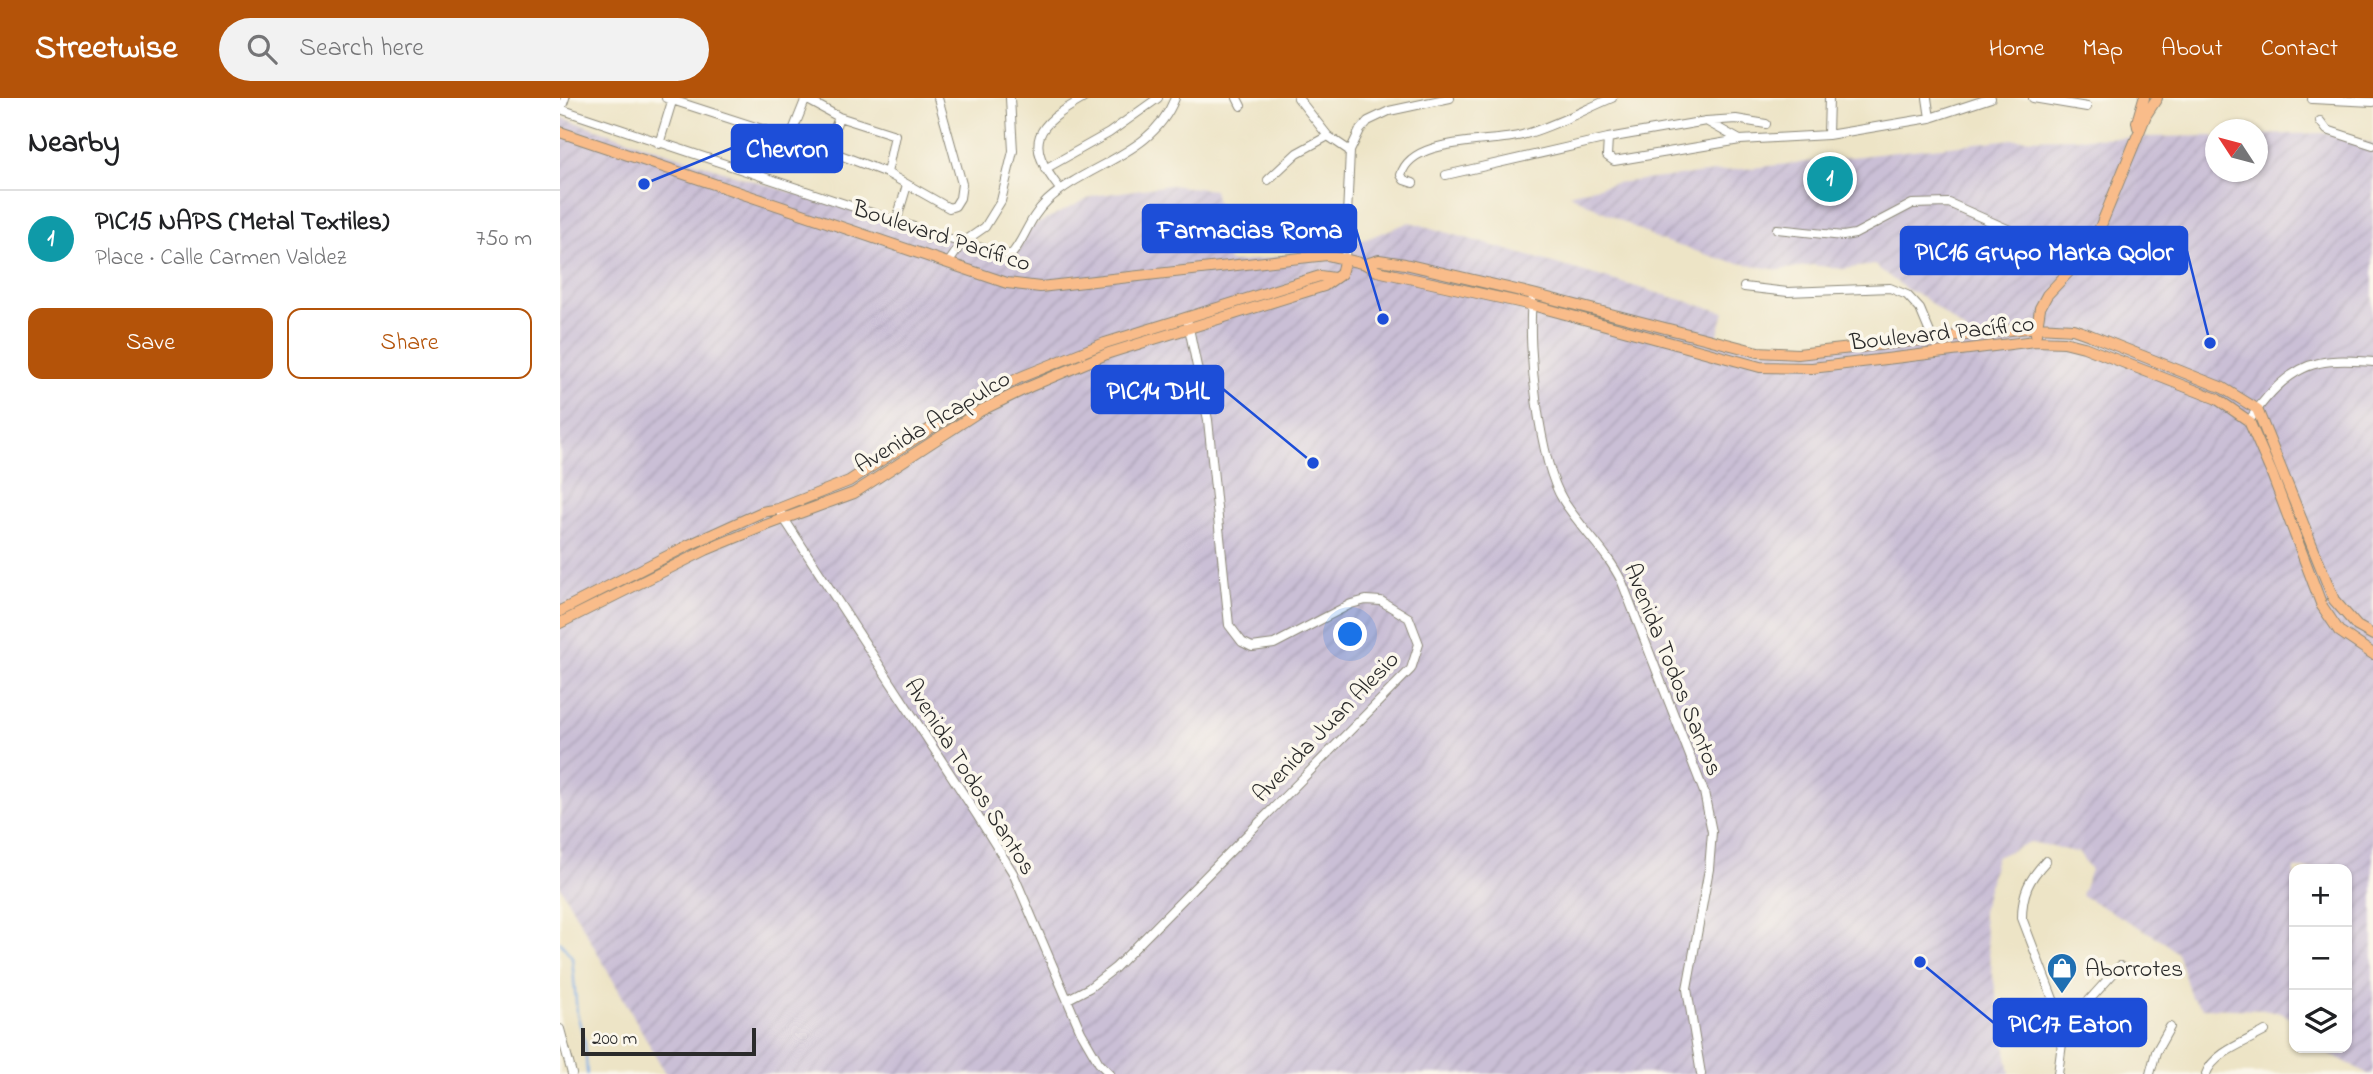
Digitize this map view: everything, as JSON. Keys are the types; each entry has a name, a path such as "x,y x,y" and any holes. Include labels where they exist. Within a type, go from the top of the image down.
{"main road":[{"path":"2139,131 2137,122 2144,98"},
{"path":"2035,341 2040,308 2047,295 2079,261 2096,234 2139,131 2157,98"},
{"name":"Boulevard Pacífico","path":"560,132 1007,283 1040,287 1327,255 1365,264 1377,271 1532,305 1760,367 1812,368 2035,341 2074,344 2217,399 2249,421"},
{"name":"Avenida Acapulco","path":"560,611 689,545 762,512 778,509 849,481 975,400 1021,377 1105,343 1324,286 1341,274 1345,258"},
{"name":"Boulevard Pacífico","path":"1365,264 1379,260 1405,264 1758,352 1798,354 2037,327 2073,329 2223,388 2257,409"},
{"name":"Avenida Acapulco","path":"560,623 706,550 855,493 980,411 1029,387 1188,322"},
{"path":"2257,409 2334,600 2357,626 2373,635"},
{"path":"2249,421 2322,606 2339,631 2373,654"}],"street":[{"path":"565,98 560,109 659,144 962,243 1011,255 1029,221 1044,203 1060,189 1145,141 1163,122 1175,98"},
{"path":"790,138 806,98 839,117 895,135 887,173"},
{"path":"659,144 670,99 827,150 887,173 948,208 955,206 960,198 962,184 938,98"},
{"path":"948,262 962,243 985,227 1001,201 1013,151 1010,98"},
{"path":"1065,98 1072,105"},
{"path":"1060,189 1038,155 1038,138 1043,127 1084,98"},
{"path":"1045,169 1109,134 1158,98"},
{"path":"1298,98 1328,136 1350,151"},
{"path":"1345,258 1350,151 1360,130 1368,121 1390,111 1450,98"},
{"path":"1413,183 1404,180 1401,175 1403,168 1410,159 1430,148 1522,135 1612,98"},
{"path":"1828,135 1829,98"},
{"path":"1927,98 1930,118"},
{"path":"1608,138 1607,156 1614,161 1740,141 1828,135 1930,118 1990,98"},
{"path":"2032,98 2087,107"},
{"path":"2312,99 2373,102"},
{"path":"827,150 839,117"},
{"path":"1446,175 1608,138 1706,121 1736,119 1766,124"},
{"path":"1706,121 1740,141"},
{"path":"2320,121 2327,130 2373,145"},
{"path":"750,172 763,129"},
{"path":"1268,180 1297,153 1328,136"},
{"path":"897,222 907,185"},
{"path":"1777,229 1843,236 1855,234 1912,204 1949,203 2079,261"},
{"path":"1744,287 1788,292 1890,288 1907,295 1920,309 1933,340"},
{"name":"Avenida Todos Santos","path":"1533,294 1533,377 1550,474 1563,499 1614,566 1622,582 1703,792 1712,832 1709,869 1687,989 1701,1074"},
{"name":"Avenida Juan Alesio","path":"1068,999 1089,988 1115,968 1280,802 1411,669 1419,643 1409,618 1381,601 1366,600 1351,604 1274,644 1252,647 1234,635 1229,625 1208,420 1188,322"},
{"path":"2249,421 2280,384 2309,366 2326,362 2373,362"},
{"name":"Avenida Todos Santos","path":"778,509 1013,873 1081,1032 1110,1074"},
{"path":"2046,860 2025,888 2022,918 2064,1028 2057,1074"},
{"path":"2064,1028 2120,966"},
{"path":"2150,1074 2156,1052 2170,1027"},
{"path":"560,1029 564,1062 572,1074"},
{"path":"2206,1074 2218,1056 2265,1031"}],"shaded area":[{"path":"560,117 750,180 1006,254 1019,249 1028,228 1094,196 1170,185 1214,190 1229,262 1348,246 1410,222 1724,312 1717,337 1760,349 1872,344 1968,333 1923,297 1906,289 1874,265 1843,269 1813,265 1779,270 1727,261 1660,240 1568,194 1616,183 2013,139 2205,136 2205,182 2268,182 2268,135 2324,133 2373,144 2373,1074 2323,1053 2352,1053 2352,864 2289,864 2289,1018 2282,1013 2264,1010 2203,1008 2191,997 2177,953 2162,940 2081,895 2091,870 2079,853 2031,842 1996,857 1982,912 2010,1074 666,1074 560,886"}],"waterway":[{"path":"560,942 572,957 577,1013 585,1044 587,1074"}],"place":[{"name":"PIC15 NAPS (Metal Textiles)","path":"1830,179"},
{"name":"Chevron","path":"644,184"},
{"name":"Farmacias Roma","path":"1383,319"},
{"name":"PIC16 Grupo Marka Qolor","path":"2210,343"},
{"name":"PIC14 DHL","path":"1313,463"},
{"name":"PIC17 Eaton","path":"1920,962"},
{"name":"Aborrotes","path":"2062,995"}]}
